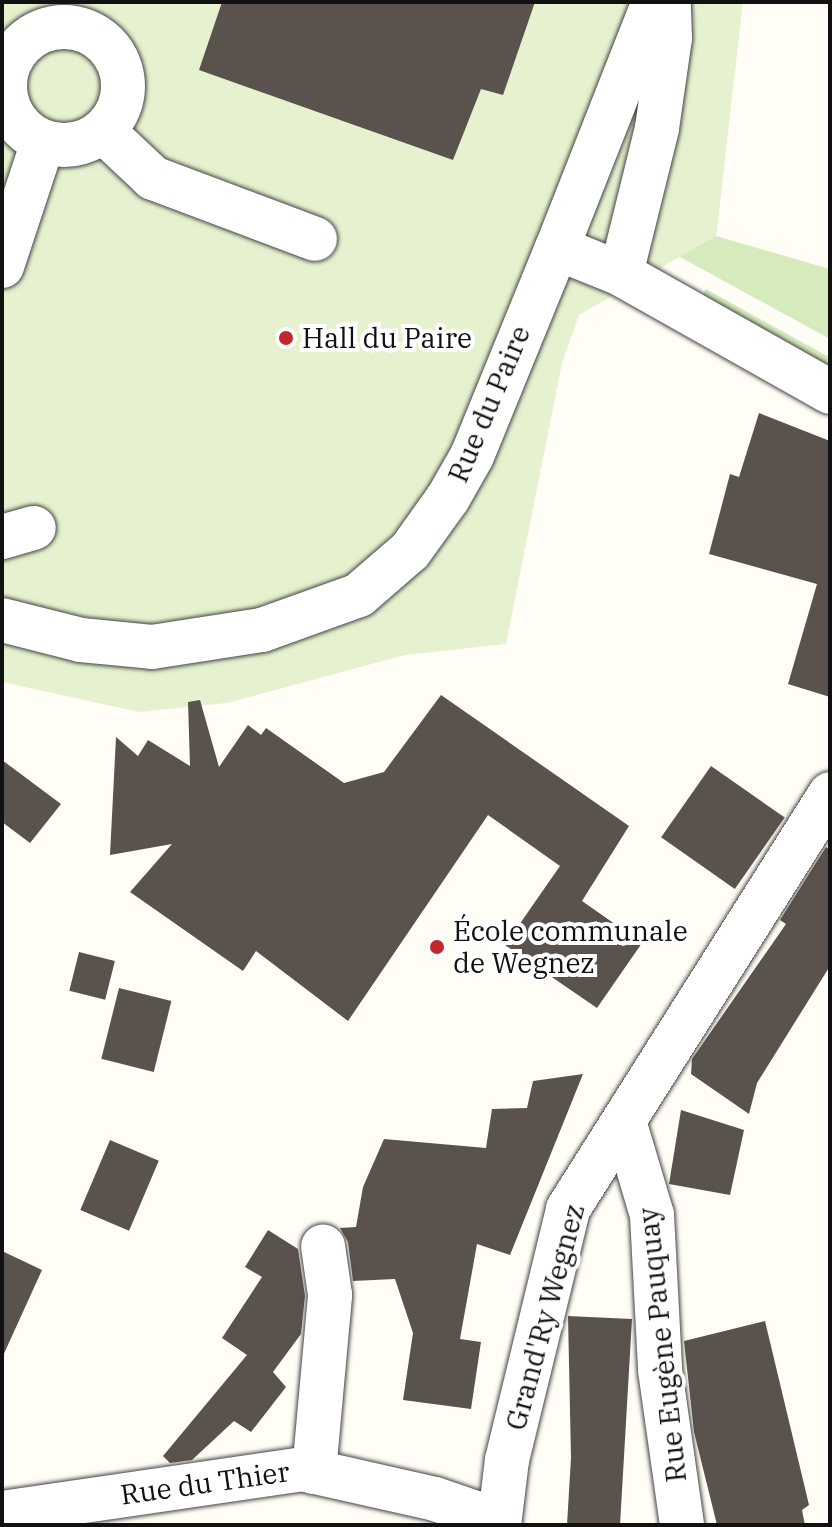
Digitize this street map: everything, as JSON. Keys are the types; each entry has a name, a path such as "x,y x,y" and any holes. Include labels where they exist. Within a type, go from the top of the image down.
{"street":[{"name":"Rue du Paire","path":"2,620 81,640 152,647 262,630 359,595 410,551 448,498 472,456 654,2"},
{"path":"669,2 670,38 657,128 609,271 609,300 830,418"},
{"path":"88,16 112,51 124,83 114,118 103,131 75,145 43,142 26,132 6,97 12,58 43,31 88,16"},
{"path":"103,131 153,178 315,239"},
{"path":"2,266 43,142"},
{"path":"557,248 609,271 830,392"},
{"name":"Grand'Ry Wegnez","path":"499,1523 507,1460 568,1209 830,794"},
{"name":"Rue Eugène Pauquay","path":"624,1121 652,1215 660,1370 682,1525"},
{"path":"314,1472 330,1295 323,1246"},
{"name":"Rue du Thier","path":"2,1513 302,1469 435,1499 499,1523"}],"green space":[{"name":"Hall du Paire","path":"2,2 743,2 716,236 579,315 562,363 506,644 405,655 227,703 139,712 2,682"},
{"path":"737,47 716,236 830,269 830,339 680,257"},
{"path":"706,289 829,357 823,370 699,301"}],"building":[{"path":"222,2 535,2 503,95 481,89 453,160 199,70"},
{"path":"759,413 830,441 830,697 788,684 817,584 709,554 730,474 739,477"},
{"path":"441,695 629,826 582,901 642,943 597,1008 505,945 560,866 488,815 348,1021 256,951 243,971 130,892 172,844 110,855 116,737 138,756 148,740 190,766 188,702 200,700 219,767 248,725 261,735 266,728 344,783 384,772"},
{"path":"2,760 61,804 30,843 2,822"},
{"path":"711,766 785,818 735,889 661,837"},
{"path":"826,847 830,850 830,966 757,1083 749,1114 691,1074 692,1059 786,924 780,920"},
{"path":"79,952 115,961 105,1000 69,991"},
{"path":"119,988 171,1001 154,1072 101,1059"},
{"path":"583,1074 510,1255 477,1244 460,1339 481,1342 471,1409 403,1400 413,1333 395,1279 353,1281 348,1242 340,1228 356,1227 363,1187 384,1139 486,1148 492,1109 527,1108 533,1081"},
{"path":"681,1110 744,1130 730,1195 669,1184"},
{"path":"110,1140 159,1161 129,1231 80,1210"},
{"path":"268,1230 298,1249 305,1296 301,1334 273,1372 286,1387 251,1432 234,1421 192,1460 170,1463 163,1456 247,1355 222,1338 262,1277 245,1267"},
{"path":"2,1251 42,1270 2,1358"},
{"path":"568,1316 632,1319 620,1525 567,1525 571,1458"},
{"path":"765,1321 809,1505 802,1510 805,1525 717,1525 694,1432 684,1341"}],"place":[{"name":"Hall du Paire","path":"286,338"},
{"name":"École communale de Wegnez","path":"437,947"}]}
